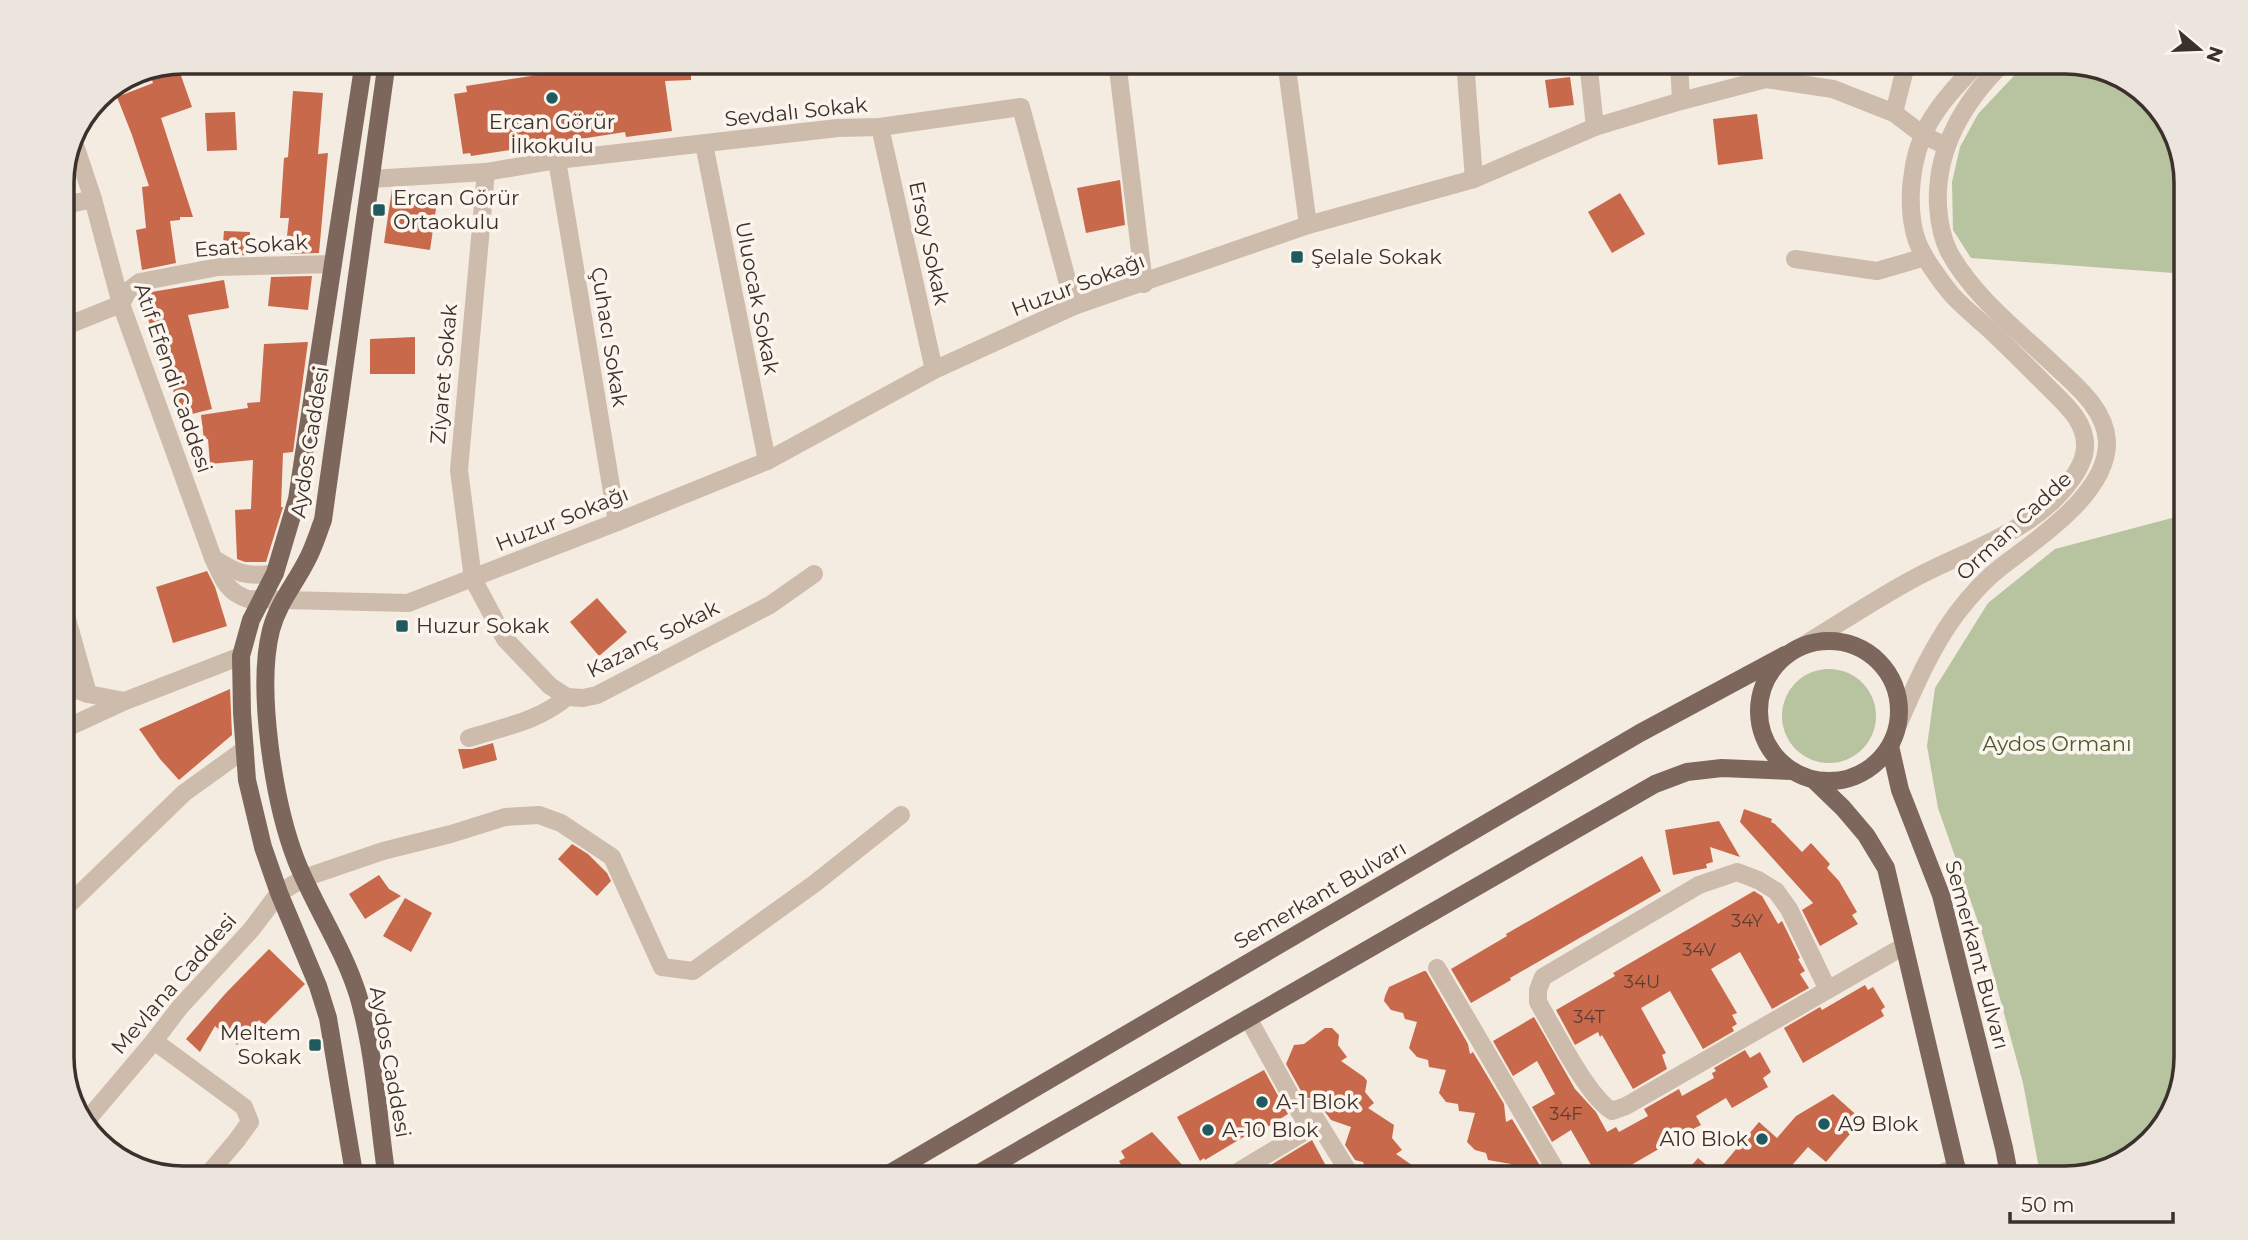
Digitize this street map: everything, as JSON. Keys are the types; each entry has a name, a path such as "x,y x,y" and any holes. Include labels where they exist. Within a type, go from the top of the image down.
{"main road":[{"name":"Aydos Caddesi","path":"353,1166 328,1018 263,847 247,780 241,656 251,620 275,573 298,499 362,74"},
{"name":"Aydos Caddesi","path":"385,74 323,520 308,559 282,598 271,629 266,692 277,785 285,824 304,878 358,996 385,1166"},
{"path":"1825,640 1847,642 1867,650 1883,665 1894,683 1899,704 1898,726 1890,746 1876,764 1858,775 1836,781 1814,780 1792,771 1775,756 1764,737 1759,715 1761,693 1770,672 1785,656 1804,645 1825,640"},
{"name":"Semerkant Bulvarı","path":"902,1166 1640,733 1785,656"},
{"name":"Semerkant Bulvarı","path":"1890,746 1900,790 1941,895 2008,1166"},
{"path":"992,1166 1655,783 1687,772 1723,768 1792,771"},
{"path":"1814,780 1866,835 1886,868 1956,1166"}],"street":[{"path":"1119,74 1144,284"},
{"path":"1288,74 1308,225"},
{"path":"1466,74 1474,179"},
{"path":"1589,74 1595,127"},
{"path":"1680,74 1681,101"},
{"name":"Huzur Sokağı","path":"261,599 408,603 767,461 934,370 1074,306 1144,284 1308,225 1474,179 1595,127 1681,101 1756,74"},
{"name":"Huzur Sokağı","path":"1781,74 1833,89 1894,113 1923,135 1946,146"},
{"path":"1894,113 1904,74"},
{"path":"1795,259 1877,271 1925,257 1913,227 1912,181 1923,135 1930,121 1968,74"},
{"name":"Orman Cadde","path":"1898,726 1926,660 1957,614 1999,568 2037,540 2074,507 2091,487 2099,471 2107,441 2094,405 1968,280 1948,250 1938,221 1937,195 1946,146 1969,102 1994,74"},
{"name":"Sevdalı Sokak","path":"372,179 486,172 557,160 838,128 880,127 1021,107 1074,306"},
{"name":"Ersoy Sokak","path":"880,127 934,370"},
{"name":"Uluocak Sokak","path":"704,144 767,461"},
{"name":"Atıf Efendi Caddesi","path":"78,153 121,304 213,558 225,583 237,595 248,599 261,599"},
{"name":"Çuhacı Sokak","path":"557,160 617,522"},
{"name":"Ziyaret Sokak","path":"473,579 459,470 486,172"},
{"path":"74,203 93,199"},
{"name":"Orman Cadde","path":"1804,645 1913,579 2007,533 2052,502 2080,466 2085,448 2081,428 2065,404 1951,294 1925,257"},
{"name":"Esat Sokak","path":"74,323 121,304 128,292 140,282 218,267 333,264"},
{"path":"213,558 245,575 275,573"},
{"name":"Kazanç Sokak","path":"473,579 505,639 550,686 567,697 583,698 597,695 770,605 814,573"},
{"path":"74,644 88,694"},
{"path":"74,724 125,701 241,656"},
{"path":"74,689 125,701"},
{"path":"470,738 537,718 555,708 567,697"},
{"path":"74,899 184,793 244,749"},
{"name":"Mevlana Caddesi","path":"91,1116 180,1007 251,930 279,893 304,878 383,850 451,834 505,817 539,815 561,823 612,857 662,967 693,971 814,884 901,815"},
{"path":"1828,990 1789,909 1776,891 1758,880 1737,873 1699,885 1543,977 1538,990 1538,1002 1578,1070 1603,1105 1612,1111 1626,1106 1828,990 1904,946"},
{"path":"1437,968 1553,1166"},
{"path":"1248,1166 1309,1129 1250,1017"},
{"path":"1250,1017 1345,1166"},
{"path":"154,1041 244,1107 250,1122 215,1166"}],"green space":[{"path":"2016,74 2087,76 2100,79 2126,92 2156,122 2169,148 2174,176 2174,273 1971,258 1953,230 1952,182 1960,147 1978,114"},
{"name":"Aydos Ormanı","path":"2174,517 2172,1079 2169,1092 2156,1118 2132,1144 2107,1158 2079,1166 2039,1166 2023,1083 1983,936 1938,808 1927,746 1935,688 1988,603 2055,549"},
{"path":"1829,669 1847,673 1862,683 1872,698 1876,716 1872,734 1862,749 1847,759 1829,763 1811,759 1796,749 1786,734 1782,716 1786,698 1796,683 1811,673"}],"building":[{"path":"169,74 180,74 192,107 161,118 193,217 180,217 180,220 170,221 176,263 142,270 136,230 146,228 142,187 149,186 117,97 153,83 152,80"},
{"path":"544,74 691,74 691,80 665,81 672,131 626,137 625,132 471,156 470,153 463,154 454,94 467,92 466,86"},
{"path":"1570,77 1574,105 1549,108 1545,80"},
{"path":"293,91 323,93 318,154 328,153 319,253 285,254 289,218 280,218 284,158 288,157"},
{"path":"235,112 237,150 207,151 205,113"},
{"path":"1757,114 1763,159 1718,165 1713,119"},
{"path":"1120,180 1125,225 1086,233 1077,188"},
{"path":"392,189 438,195 430,250 384,243"},
{"path":"1620,193 1645,234 1612,253 1588,212"},
{"path":"224,231 250,232 249,255 222,256"},
{"path":"312,276 308,310 268,306 271,277"},
{"path":"224,280 229,308 188,315 212,409 180,417 170,378 165,378 143,301 147,300 145,293"},
{"path":"415,337 415,374 370,374 370,339"},
{"path":"308,342 293,452 283,453 283,507 266,562 245,562 237,559 235,510 251,509 253,460 210,464 208,439 204,440 201,415 248,408 247,403 260,402 264,344"},
{"path":"207,571 227,626 173,643 156,587"},
{"path":"597,598 627,632 599,656 570,622"},
{"path":"230,689 232,735 179,780 139,729"},
{"path":"493,743 497,760 463,769 458,749 472,749"},
{"path":"1744,809 1772,819 1771,822 1802,852 1811,843 1830,864 1827,868 1839,881 1857,912 1852,915 1858,924 1820,946 1802,910 1813,903 1740,822"},
{"path":"1719,821 1740,857 1710,847 1713,862 1706,864 1707,868 1673,875 1665,830"},
{"path":"572,844 588,854 607,873 611,881 597,896 558,859"},
{"path":"1642,856 1661,891 1471,1003 1451,969 1507,936 1506,934"},
{"path":"379,875 389,889 401,896 365,919 349,894"},
{"path":"1754,891 1762,896 1778,924 1782,921 1805,971 1800,974 1809,988 1772,1009 1740,952 1711,969 1737,1013 1732,1015 1737,1024 1732,1027 1734,1031 1703,1049 1670,991 1641,1008 1666,1053 1662,1055 1667,1069 1633,1089 1602,1035 1600,1037 1598,1032 1575,1045 1556,1010 1615,976 1613,973"},
{"path":"405,898 432,913 411,952 383,936"},
{"path":"269,949 305,984 264,1025 259,1020 237,1045 215,1026 200,1052 186,1039"},
{"path":"1426,971 1468,1044 1470,1054 1473,1052 1504,1104 1506,1122 1512,1119 1540,1166 1510,1166 1488,1160 1486,1153 1475,1150 1467,1142 1475,1113 1459,1111 1458,1104 1446,1102 1439,1093 1446,1070 1429,1067 1428,1060 1417,1057 1409,1048 1417,1022 1405,1019 1403,1013 1391,1010 1384,1001 1389,987"},
{"path":"1865,985 1868,990 1873,987 1885,1007 1881,1010 1884,1016 1803,1063 1784,1028"},
{"path":"1534,1017 1575,1089 1596,1112 1607,1132 1616,1127 1619,1132 1648,1116 1644,1109 1679,1089 1682,1096 1714,1078 1714,1068 1745,1050 1750,1058 1760,1052 1771,1072 1763,1078 1768,1087 1732,1108 1726,1098 1696,1116 1701,1125 1630,1166 1592,1166 1571,1130 1552,1142 1532,1107 1555,1094 1537,1061 1513,1076 1493,1041"},
{"path":"1325,1028 1332,1028 1339,1035 1338,1045 1347,1057 1341,1061 1367,1081 1365,1092 1374,1103 1368,1108 1394,1125 1392,1138 1402,1150 1396,1154 1413,1166 1364,1166 1363,1162 1355,1160 1345,1145 1351,1127 1331,1120 1315,1098 1305,1098 1286,1064 1294,1045 1304,1044"},
{"path":"1264,1070 1288,1114 1259,1132 1257,1129 1200,1161 1177,1117"},
{"path":"1833,1094 1862,1120 1826,1162 1808,1147 1791,1166 1722,1166 1759,1122 1777,1138 1796,1116"},
{"path":"1152,1132 1183,1166 1122,1166 1119,1161 1125,1158 1121,1151"},
{"path":"1312,1140 1326,1166 1269,1166"},
{"path":"1698,1158 1708,1166 1691,1166"}],"place":[{"name":"Ercan Görür İlkokulu","path":"552,98"},
{"name":"Ercan Görür Ortaokulu","path":"379,210"},
{"name":"Şelale Sokak","path":"1297,257"},
{"name":"Huzur Sokak","path":"402,626"},
{"name":"Meltem Sokak","path":"315,1045"},
{"name":"A-1 Blok","path":"1262,1102"},
{"name":"A9 Blok","path":"1824,1124"},
{"name":"A-10 Blok","path":"1208,1130"},
{"name":"A10 Blok","path":"1762,1139"}]}
